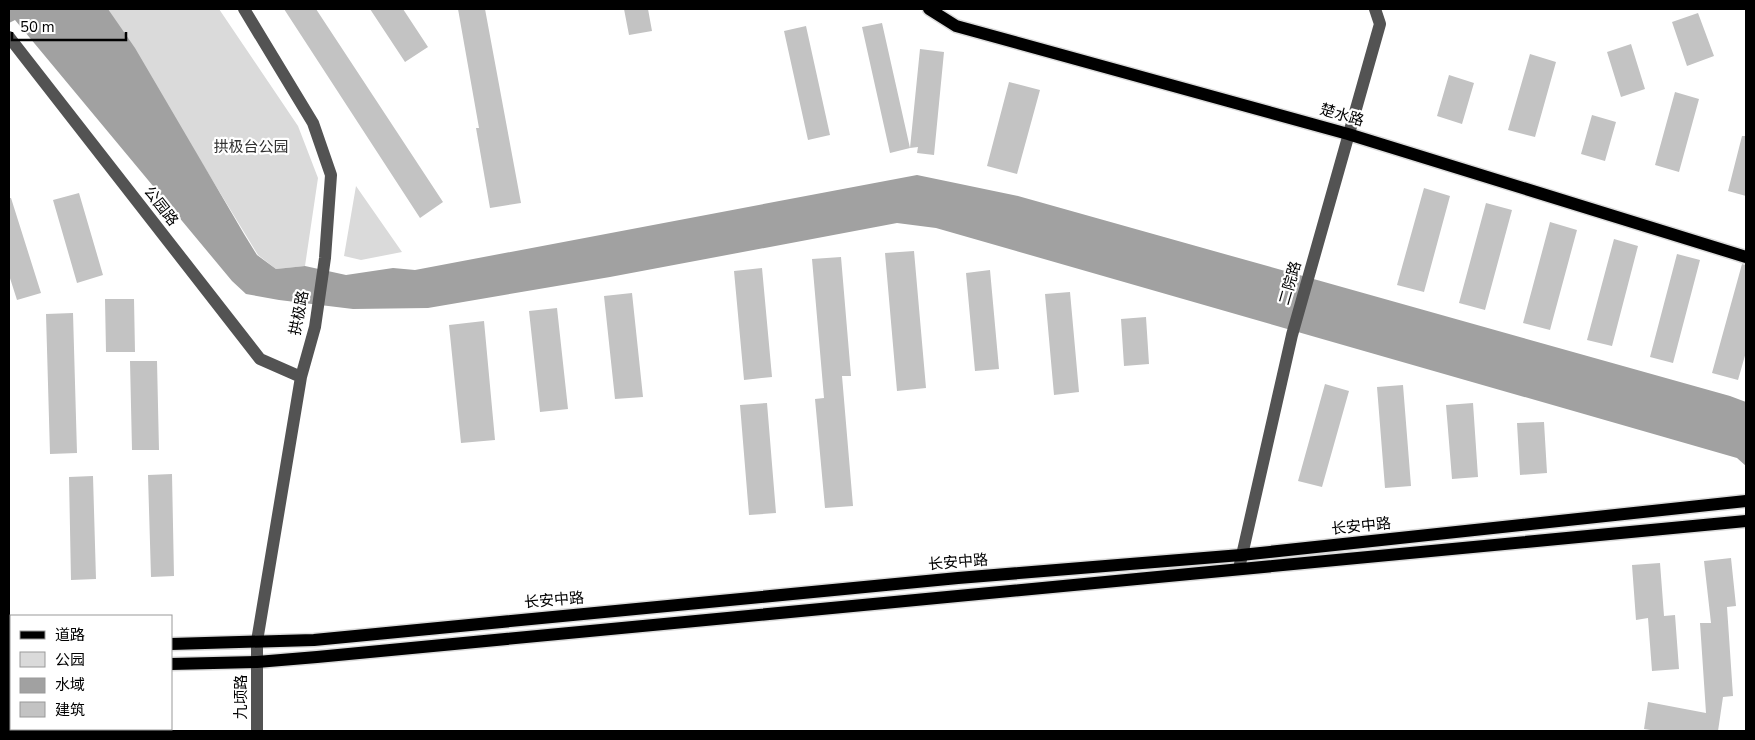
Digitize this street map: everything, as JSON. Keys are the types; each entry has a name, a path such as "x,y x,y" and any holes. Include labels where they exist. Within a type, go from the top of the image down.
{"main road":[{"name":"楚水路","path":"929,9 956,26 1348,134 1746,257"},
{"name":"长安中路","path":"172,644 314,640 948,579 1241,555 1746,501"},
{"path":"172,664 257,662 317,657 1746,521"}],"street":[{"name":"拱极路","path":"244,9 313,123 331,176 325,258 315,327 301,377 257,641"},
{"name":"二院路","path":"1240,569 1241,555 1292,335 1380,24 1375,9"},
{"name":"公园路","path":"9,37 260,359 301,377"},
{"name":"九顷路","path":"257,641 257,731"}],"green space":[{"name":"拱极台公园","path":"108,9 219,9 298,126 318,178 305,266 276,269 258,255"},
{"path":"356,186 402,252 361,260 344,256"}],"water":[{"path":"9,9 108,9 135,48 257,255 276,269 305,266 346,275 393,268 415,270 917,175 1018,196 1730,396 1746,402 1746,466 1737,458 936,228 897,223 610,277 428,308 353,309 246,294 232,281 15,20 9,23"}],"building":[{"path":"284,9 316,9 443,202 420,218"},
{"path":"370,9 403,9 428,47 405,62"},
{"path":"458,9 485,9 521,203 490,208 476,128 479,128"},
{"path":"624,9 648,9 652,31 629,35"},
{"path":"1698,13 1714,56 1687,66 1672,22"},
{"path":"882,23 910,148 890,153 862,27"},
{"path":"806,26 830,135 808,140 784,31"},
{"path":"1631,44 1645,89 1621,97 1607,52"},
{"path":"920,49 944,52 934,155 917,153 918,147 910,148"},
{"path":"1530,54 1556,62 1535,137 1508,130"},
{"path":"1449,75 1474,83 1462,124 1437,116"},
{"path":"1009,82 1040,90 1017,174 987,166"},
{"path":"1675,92 1699,99 1679,172 1655,165"},
{"path":"1592,115 1616,122 1605,161 1581,154"},
{"path":"1742,136 1746,136 1746,196 1728,191"},
{"path":"1424,188 1450,196 1424,292 1397,285"},
{"path":"79,193 103,275 77,283 53,200"},
{"path":"9,198 11,198 41,293 17,300 9,275"},
{"path":"1486,203 1512,210 1485,310 1459,303"},
{"path":"1550,222 1577,230 1550,330 1523,323"},
{"path":"1614,239 1638,246 1612,346 1587,340"},
{"path":"914,251 926,388 897,391 885,253"},
{"path":"1677,254 1700,260 1673,363 1650,357"},
{"path":"841,257 851,376 842,376 853,506 825,508 815,399 824,398 812,259"},
{"path":"1742,264 1746,265 1746,352 1738,380 1712,373"},
{"path":"762,268 772,377 744,380 734,271"},
{"path":"990,270 999,369 975,371 966,273"},
{"path":"1070,292 1079,392 1054,395 1045,294"},
{"path":"632,293 643,397 615,399 604,296"},
{"path":"105,299 134,299 135,352 106,352"},
{"path":"557,308 568,409 540,412 529,311"},
{"path":"73,313 77,453 50,454 46,314"},
{"path":"1146,317 1149,364 1124,366 1121,319"},
{"path":"484,321 495,440 461,443 449,325"},
{"path":"130,361 157,361 159,450 132,450"},
{"path":"1325,384 1349,391 1322,487 1298,481"},
{"path":"1403,385 1411,486 1385,488 1377,387"},
{"path":"767,403 776,513 749,515 740,405"},
{"path":"1473,403 1478,477 1452,479 1446,405"},
{"path":"1544,422 1547,473 1520,475 1517,423"},
{"path":"172,474 174,576 151,577 148,475"},
{"path":"93,476 96,579 71,580 69,477"},
{"path":"1731,558 1736,606 1727,607 1733,696 1723,697 1718,731 1657,731 1644,729 1648,702 1706,713 1700,623 1711,623 1704,561"},
{"path":"1660,563 1664,616 1675,615 1679,669 1652,671 1648,618 1636,620 1632,565"}]}
